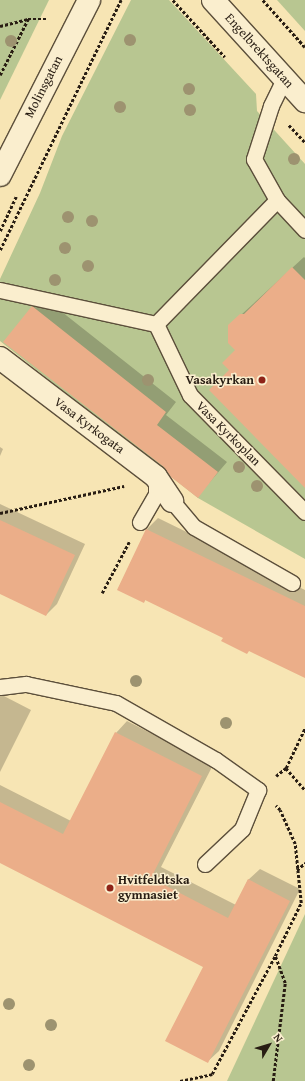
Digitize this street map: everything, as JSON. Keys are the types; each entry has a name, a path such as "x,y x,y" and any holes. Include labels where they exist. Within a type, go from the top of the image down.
{"street":[{"name":"Molinsgatan","path":"0,175 89,0"},
{"name":"Engelbrektsgatan","path":"213,0 305,101"},
{"name":"Vasa Kyrkogata","path":"0,358 161,491"}],"lane":[{"path":"284,79 271,106 254,159 277,200 305,230"},
{"path":"0,290 156,324 277,200"},
{"name":"Vasa Kyrkoplan","path":"156,324 190,395 305,512"},
{"path":"140,522 161,491 194,527 292,583"},
{"path":"0,687 26,684 116,703 216,760 258,790 242,829 205,864"}],"path":[{"path":"0,250 122,0"},
{"path":"262,0 305,46"},
{"path":"0,26 28,20 47,19"},
{"path":"0,75 28,20"},
{"path":"0,513 141,482 161,491"},
{"path":"102,593 140,522"},
{"path":"180,1081 212,1074 275,956 301,902 295,844 280,810 258,790 286,768 305,728"},
{"path":"286,768 305,790"},
{"path":"297,870 305,863"},
{"path":"273,1081 285,983 275,956"}],"green space":[{"path":"0,0 49,0 0,100"},
{"path":"131,0 169,0 256,94 257,111 305,164 305,559 198,498 0,341 0,279 40,193 62,136"},
{"path":"277,0 305,0 305,31"},
{"path":"305,914 305,1081 227,1081"}],"building":[{"name":"Vasakyrkan","path":"292,267 305,280 305,488 209,390 229,370 222,363 235,350 228,343 228,325 240,314 244,314"},
{"path":"32,306 166,412 157,425 218,472 198,498 171,477 164,467 3,342"},
{"path":"0,520 75,555 46,616 0,594"},
{"path":"146,529 305,606 305,678 249,651 247,654 221,641 223,638 145,600 144,603 117,590"},
{"name":"Hvitfeldtska gymnasiet","path":"115,732 202,776 151,878 228,918 248,879 290,901 208,1063 165,1041 203,967 0,863 0,802 63,834"}],"place":[{"name":"Vasakyrkan","path":"262,380"},
{"name":"Hvitfeldtska gymnasiet","path":"110,888"}]}
